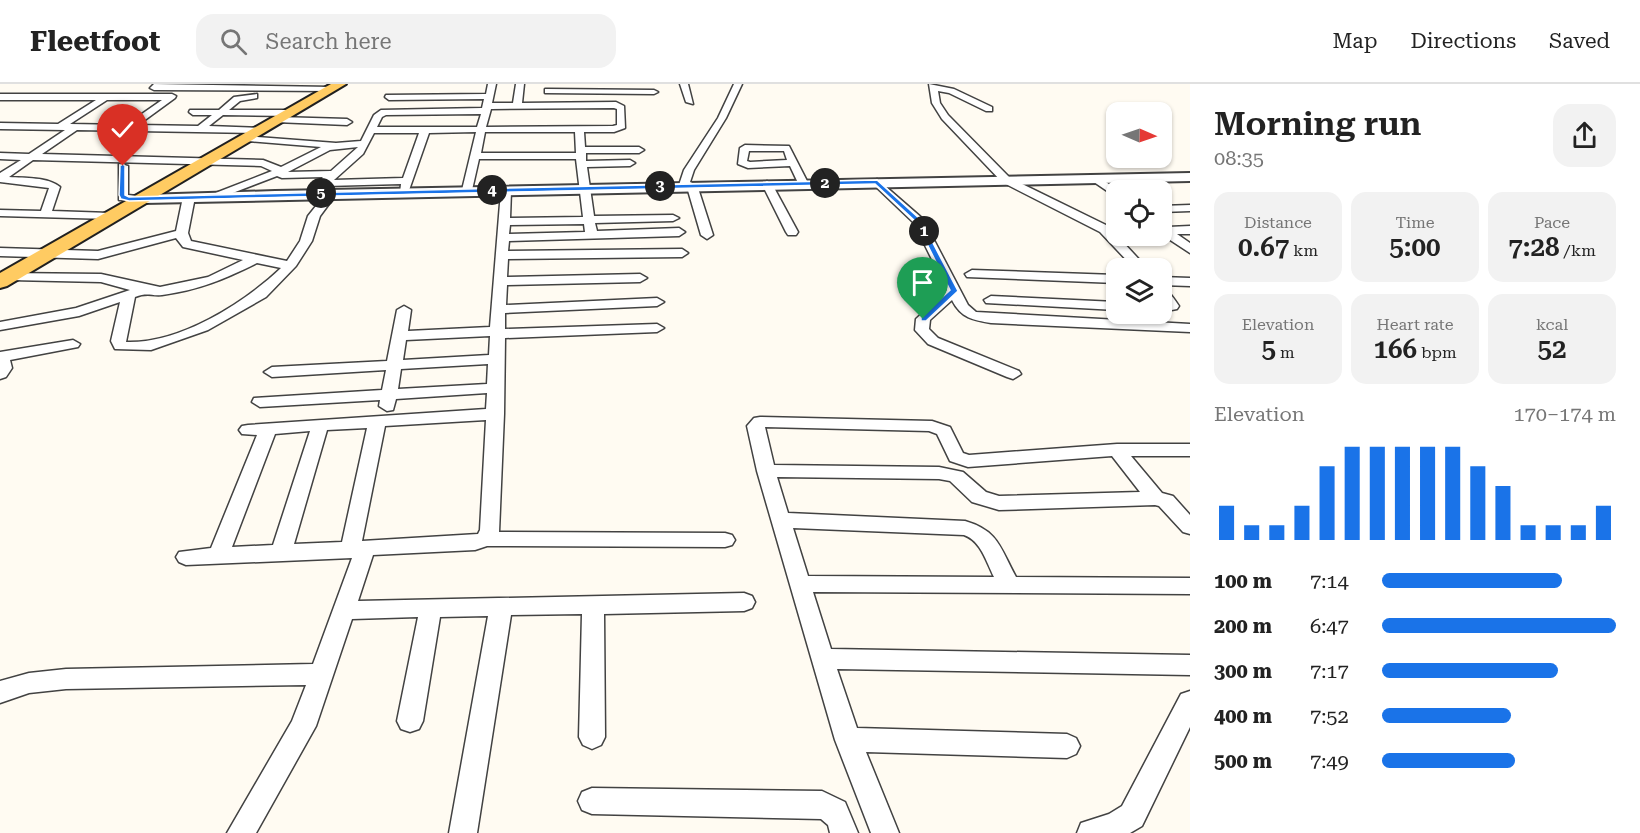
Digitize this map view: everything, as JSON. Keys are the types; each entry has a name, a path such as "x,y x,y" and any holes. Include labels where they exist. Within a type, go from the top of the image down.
{"main road":[{"path":"5,279 110,216 207,162 248,133 291,113 330,90"}],"street":[{"path":"58,128 126,84"},
{"path":"159,84 154,88 297,86 330,90"},
{"path":"418,97 424,84"},
{"path":"452,97 457,84"},
{"path":"466,190 492,84"},
{"path":"517,106 520,84"},
{"path":"684,84 690,102"},
{"path":"707,235 688,185 689,170 722,118 738,84"},
{"path":"127,129 185,86"},
{"path":"989,109 951,91 933,86 936,103 945,117 1006,180 1104,229 1132,258"},
{"path":"70,96 84,88"},
{"path":"546,142 549,88 653,88 656,102"},
{"path":"200,129 243,96 272,96 330,90"},
{"path":"0,96 168,99 186,102"},
{"path":"248,133 254,112 272,96"},
{"path":"3,108 26,97"},
{"path":"389,98 452,97 487,104 517,106 619,106 622,126 618,129 581,129 546,142 474,156"},
{"path":"171,129 203,104 200,102"},
{"path":"129,294 117,341 120,346 146,347 224,317 261,294 290,266 306,241 314,216 334,174 360,152 378,115 384,112 487,104"},
{"path":"229,105 262,105 291,113 347,122"},
{"path":"584,105 580,157 595,254"},
{"path":"193,112 291,113"},
{"path":"0,126 200,129 334,145 365,143"},
{"path":"0,179 74,128"},
{"path":"371,130 480,129 546,142 580,157 630,163"},
{"path":"405,186 425,130"},
{"path":"793,163 748,165 742,162 745,148 784,144 803,183"},
{"path":"217,196 277,173 334,145"},
{"path":"580,157 639,150"},
{"path":"0,156 36,155 263,163 277,173 334,174"},
{"path":"304,160 351,160"},
{"path":"123,166 123,198 310,194 328,188 405,186 506,191 688,185 1190,177"},
{"path":"1095,178 1106,186"},
{"path":"0,179 47,184 55,187 45,214"},
{"path":"877,182 919,221 967,313 980,318 1190,328"},
{"path":"767,184 792,232"},
{"path":"485,539 490,530 506,191"},
{"path":"189,197 182,239 196,247 290,266"},
{"path":"1172,209 1190,208"},
{"path":"0,213 110,216"},
{"path":"503,238 589,220 673,218"},
{"path":"1172,229 1190,230"},
{"path":"503,238 679,232"},
{"path":"0,252 98,255 182,233"},
{"path":"1172,236 1190,249"},
{"path":"503,238 595,254 681,253"},
{"path":"0,326 79,312 144,290 172,289 212,280 254,259"},
{"path":"972,274 1106,279"},
{"path":"5,279 101,278 144,290"},
{"path":"500,281 640,278"},
{"path":"607,279 616,330"},
{"path":"1172,281 1190,282"},
{"path":"954,291 923,319 922,330 933,341 1013,374"},
{"path":"990,300 1106,306"},
{"path":"499,309 657,302"},
{"path":"241,833 303,726 345,610 380,422 389,395 404,310"},
{"path":"399,336 657,328"},
{"path":"0,374 4,368 1,357 73,344"},
{"path":"272,372 497,359"},
{"path":"260,402 497,388"},
{"path":"248,430 496,414"},
{"path":"885,833 848,740 822,659 766,471 756,426 760,422 932,426 944,432 956,457 968,461 1117,450 1190,450"},
{"path":"282,553 320,426"},
{"path":"219,556 268,429"},
{"path":"1117,450 1155,498"},
{"path":"766,471 939,473 956,476 979,497 999,503 1155,498 1166,501 1190,527"},
{"path":"780,520 965,528 979,533 985,539 1010,586"},
{"path":"186,557 474,543 485,539 725,540"},
{"path":"801,584 1190,586"},
{"path":"345,610 744,602"},
{"path":"592,737 593,605"},
{"path":"463,833 501,607"},
{"path":"410,721 432,608"},
{"path":"822,659 1190,665"},
{"path":"0,692 29,683 66,679 322,674"},
{"path":"1091,833 1114,827 1132,816 1190,702"},
{"path":"848,740 1067,746"},
{"path":"592,801 822,805 832,808 840,815 844,833"}],"route":[{"path":"123,166 122,195 123,198 129,199 404,190 506,191 877,182 919,221 954,291 923,319"}]}
